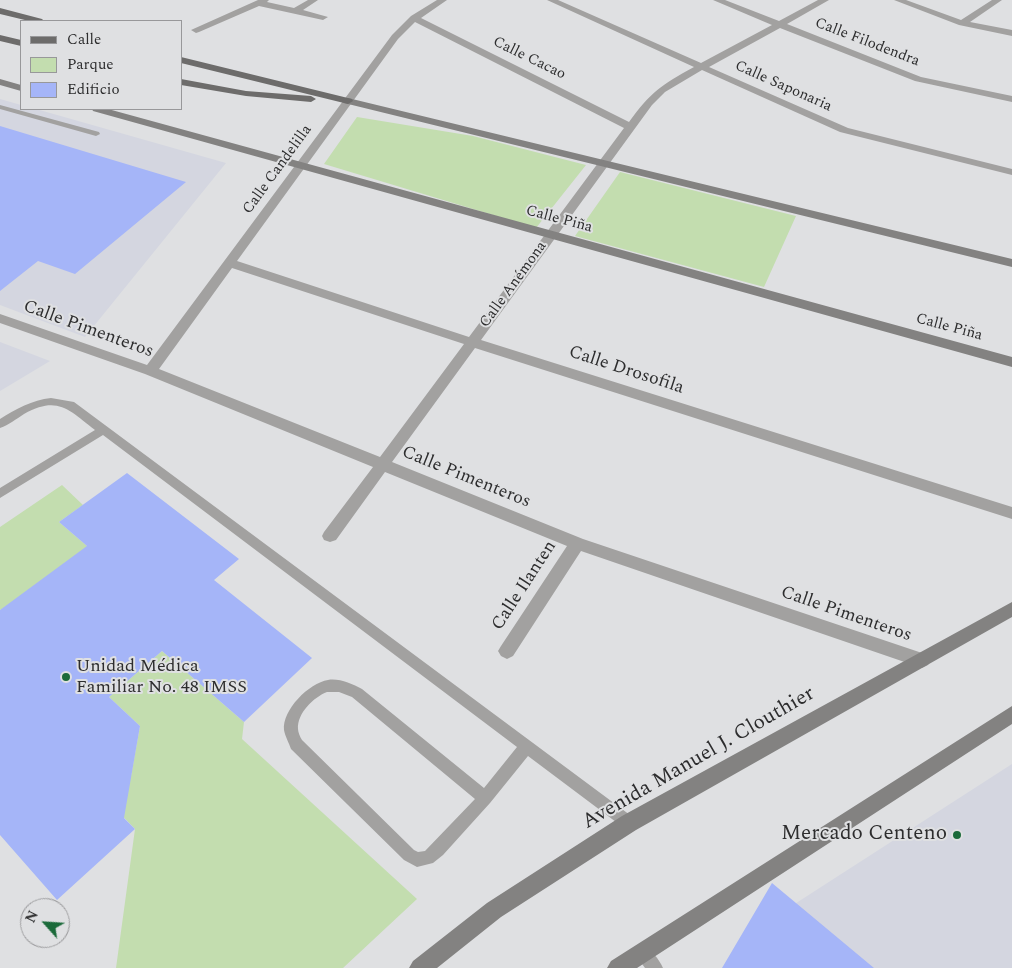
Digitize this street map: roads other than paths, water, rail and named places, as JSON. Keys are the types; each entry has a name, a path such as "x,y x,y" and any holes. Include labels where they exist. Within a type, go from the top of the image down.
{"main road":[{"path":"0,11 35,20"},
{"path":"0,38 20,43"},
{"path":"182,60 1012,263"},
{"path":"0,82 20,88"},
{"path":"182,82 229,92 282,98 348,101"},
{"name":"Calle Piña","path":"101,110 1012,362"},
{"name":"Avenida Manuel J. Clouthier","path":"420,968 494,910 629,823 1012,609"},
{"path":"618,968 1012,714"}],"street":[{"path":"295,11 314,0"},
{"name":"Calle Candelilla","path":"150,371 394,37 414,18 443,0"},
{"name":"Calle Saponaria","path":"552,0 844,130 1012,172"},
{"name":"Calle Filodendra","path":"717,0 918,79 1012,99"},
{"name":"Calle Anémona","path":"330,536 648,103 661,90 825,0"},
{"path":"898,0 962,23 1012,33"},
{"path":"962,23 998,0"},
{"path":"196,30 261,2 323,17"},
{"name":"Calle Cacao","path":"414,18 630,126"},
{"name":"Calle Drosofila","path":"230,263 472,342 1012,513"},
{"name":"Calle Pimenteros","path":"0,318 150,371 576,543 922,660"},
{"name":"Calle Ilanten","path":"507,651 576,543"}],"lane":[{"path":"0,107 96,134"},
{"path":"0,424 43,401 60,401 70,405 629,823"},
{"path":"0,494 103,430"},
{"path":"484,798 357,693 342,687 324,686 306,698 297,710 291,728 296,744 409,855 418,860 428,858 438,850 484,798 526,747"},
{"path":"642,953 655,968"}],"place":[{"name":"Unidad Médica Familiar No. 48 IMSS","path":"66,677"},
{"name":"Mercado Centeno","path":"957,835"}]}
